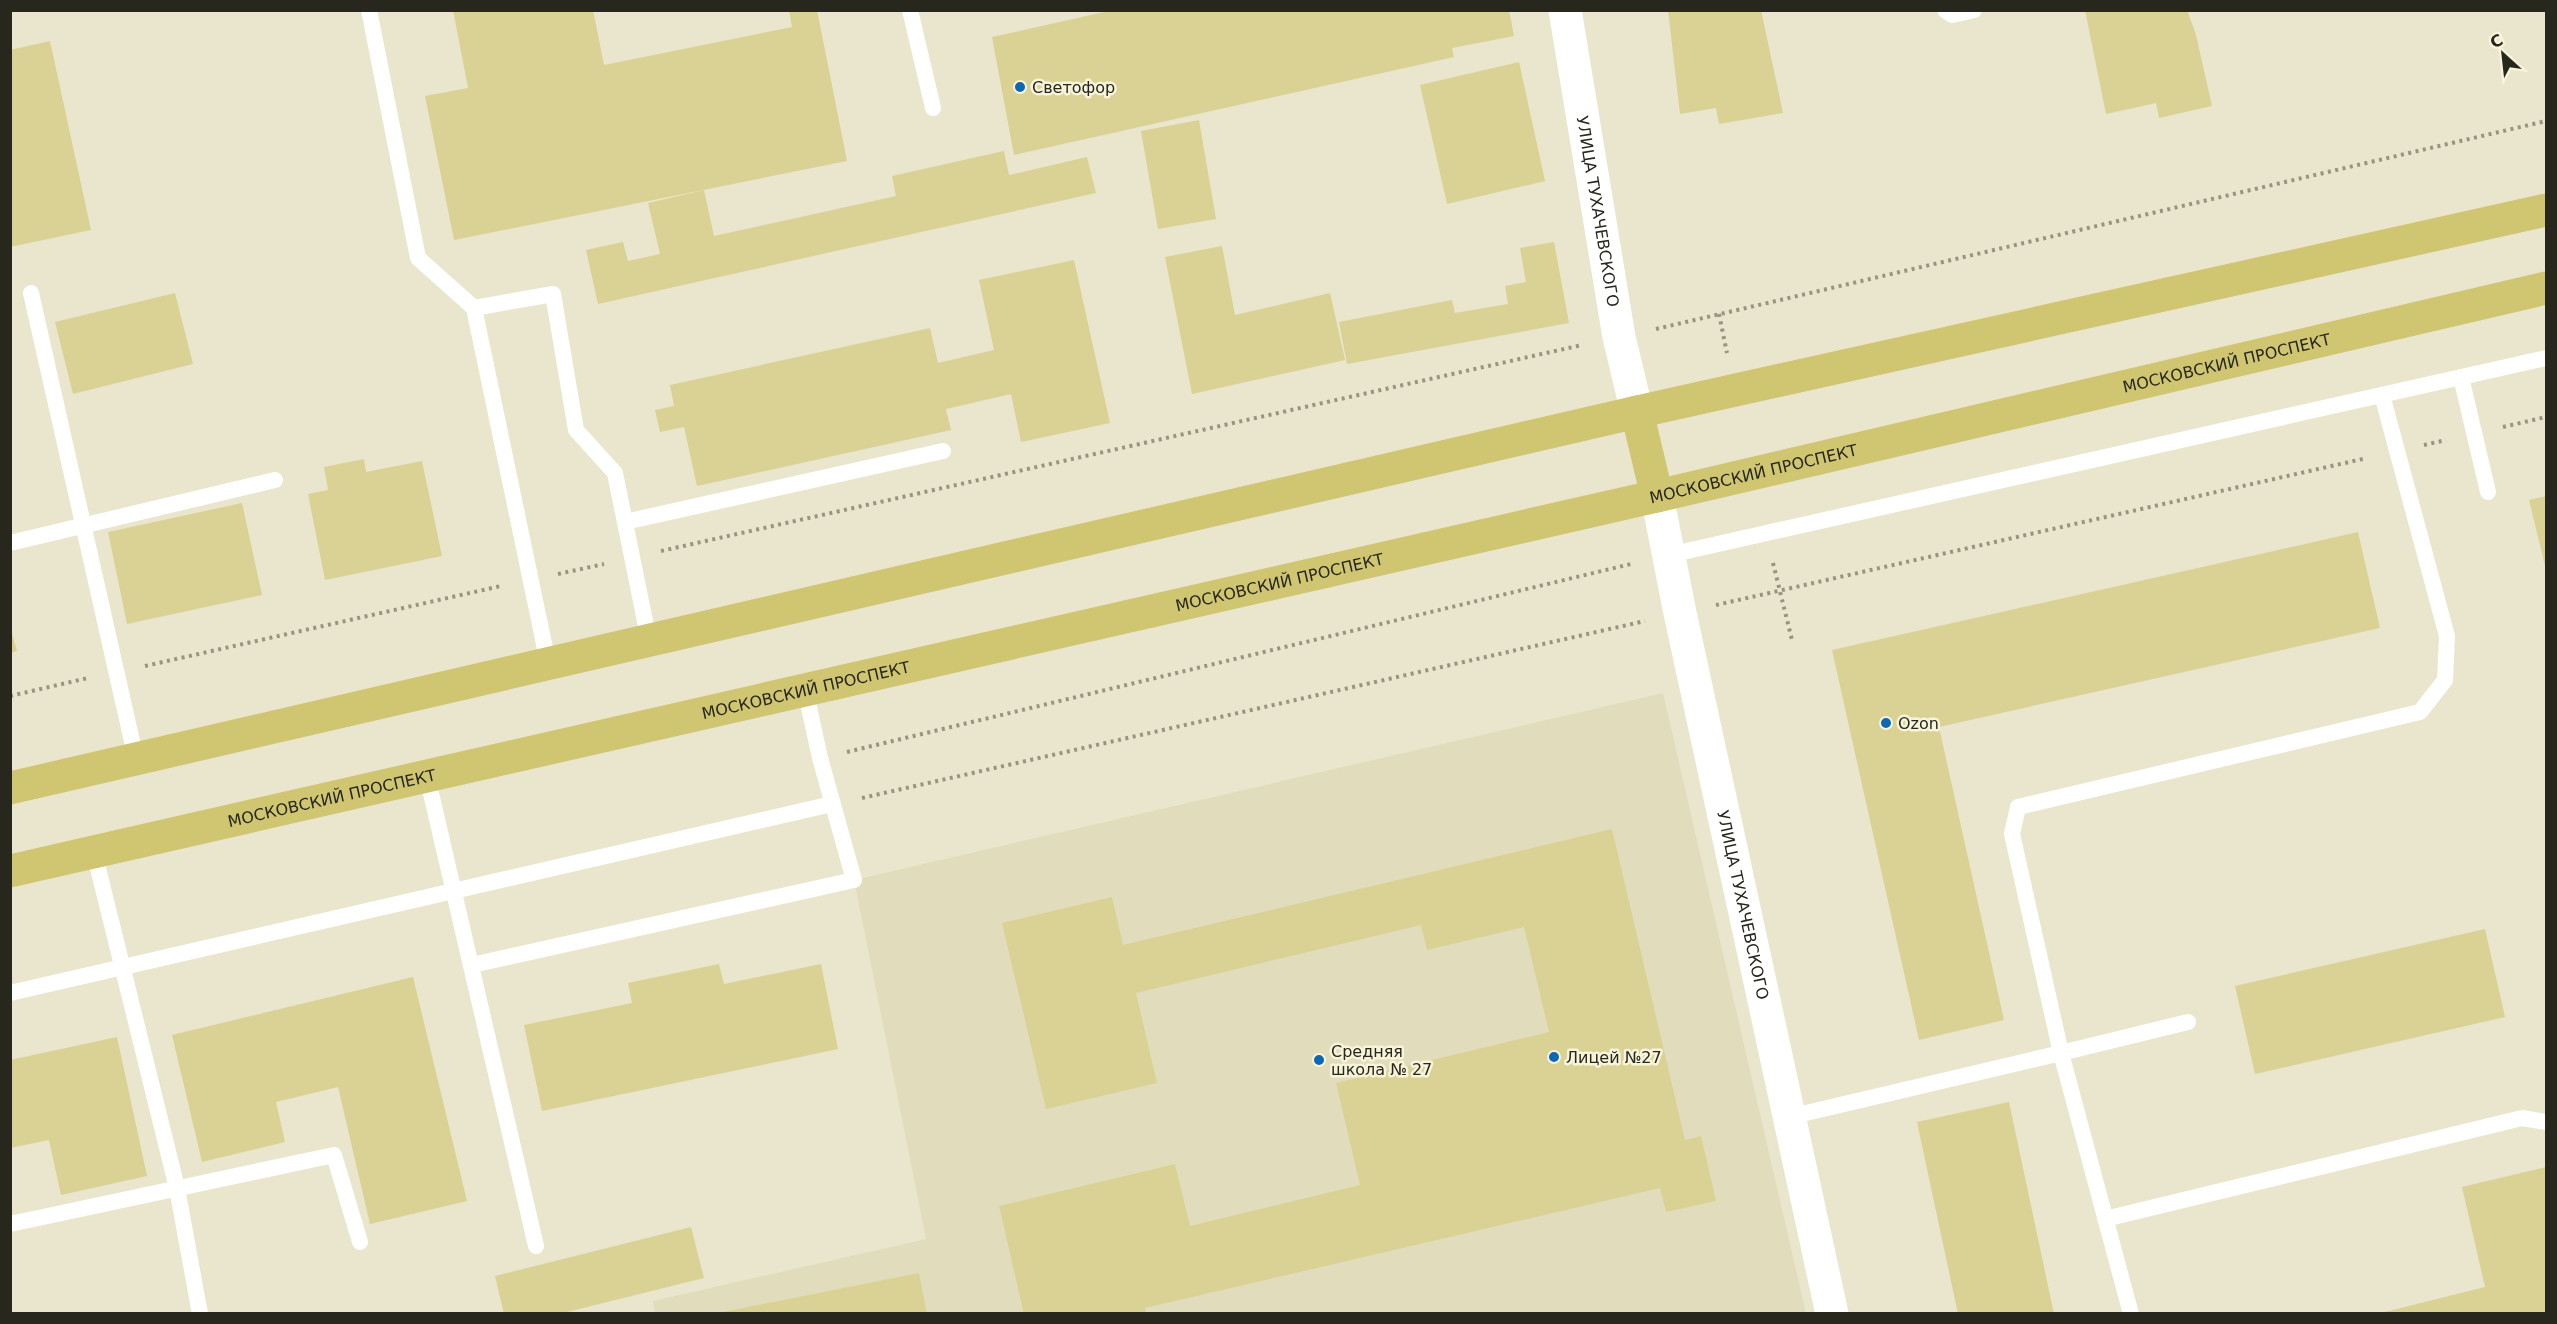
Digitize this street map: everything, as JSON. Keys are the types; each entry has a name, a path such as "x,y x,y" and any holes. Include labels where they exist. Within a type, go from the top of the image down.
{"main road":[{"path":"10,788 1638,412 2547,210"},
{"name":"МОСКОВСКИЙ ПРОСПЕКТ","path":"10,871 1658,496 2547,288"},
{"path":"1638,412 1658,496"}],"street":[{"name":"УЛИЦА ТУХАЧЕВСКОГО","path":"1565,10 1619,337 1638,412"},
{"name":"УЛИЦА ТУХАЧЕВСКОГО","path":"1658,496 1832,1314"}],"lane":[{"path":"369,10 418,258 474,308 548,663"},
{"path":"910,10 933,108"},
{"path":"1945,10 1952,15 1974,10"},
{"path":"31,293 136,759"},
{"path":"474,308 553,294 576,430 615,473 649,640"},
{"path":"1669,555 2547,358"},
{"path":"2461,377 2488,492"},
{"path":"2131,1314 2061,1053 2012,834 2018,807 2420,712 2445,680 2447,636 2382,395"},
{"path":"625,522 943,451"},
{"path":"10,543 275,480"},
{"path":"472,965 854,880 820,758 805,689"},
{"path":"427,776 456,891 536,1246"},
{"path":"10,993 832,804"},
{"path":"93,852 177,1188 200,1314"},
{"path":"1789,1117 2188,1022"},
{"path":"2105,1219 2522,1118 2547,1122"},
{"path":"10,1224 334,1155 360,1242"}],"path":[{"path":"10,696 1619,337 2547,121"},
{"path":"820,758 1669,555"}],"shaded area":[{"name":"Средняя школа № 27","path":"1663,693 1806,1313 655,1314 653,1301 926,1239 854,880"}],"building":[{"path":"453,10 593,10 604,65 792,27 789,10 817,10 847,161 454,240 425,96 468,88"},
{"path":"1113,10 1509,10 1514,36 1452,48 1454,57 1014,155 992,37"},
{"path":"1668,10 1761,10 1783,113 1719,124 1716,108 1680,114"},
{"path":"2085,10 2187,10 2196,35 2212,106 2159,118 2156,103 2106,114"},
{"path":"50,41 91,230 10,247 10,50"},
{"path":"1519,62 1545,181 1447,204 1420,85"},
{"path":"1199,120 1216,219 1158,229 1141,131"},
{"path":"1004,151 1009,175 1087,157 1096,193 598,304 586,250 623,242 628,261 660,254 648,203 704,190 714,236 896,196 892,176"},
{"path":"1554,242 1569,323 1347,364 1339,322 1452,300 1455,313 1508,304 1505,286 1526,282 1520,248"},
{"path":"1222,246 1235,315 1330,293 1345,360 1192,394 1165,257"},
{"path":"1074,260 1110,423 1021,442 1011,394 946,409 951,430 697,486 684,427 660,432 655,410 674,406 670,385 930,328 938,363 994,350 979,280"},
{"path":"175,293 193,364 73,394 55,322"},
{"path":"364,459 366,472 422,461 442,556 325,580 308,494 328,490 324,467"},
{"path":"2546,496 2546,570 2529,500"},
{"path":"242,503 262,595 127,624 108,532"},
{"path":"2358,532 2380,628 1939,727 2004,1020 1919,1040 1832,650"},
{"path":"10,627 17,651 10,653"},
{"name":"Лицей №27","path":"1612,829 1685,1140 1701,1136 1716,1201 1666,1212 1660,1188 1145,1308 1146,1314 1024,1314 999,1206 1175,1164 1190,1226 1360,1185 1336,1083 1549,1032 1524,927 1427,950 1421,925 1136,993 1157,1083 1046,1109 1002,923 1112,897 1123,945"},
{"path":"2485,929 2505,1017 2255,1074 2235,986"},
{"path":"719,964 724,984 821,964 838,1049 542,1111 524,1025 632,1003 628,983"},
{"path":"413,977 467,1201 370,1224 338,1087 276,1102 285,1142 202,1162 172,1035"},
{"path":"117,1037 147,1176 61,1195 49,1140 10,1148 10,1060"},
{"path":"2009,1102 2054,1314 1958,1314 1917,1122"},
{"path":"2546,1167 2546,1314 2377,1314 2485,1287 2462,1187"},
{"path":"691,1227 704,1278 559,1314 504,1314 495,1276"},
{"path":"919,1273 927,1314 723,1314 723,1312"}],"place":[{"name":"Светофор","path":"1020,87"},
{"name":"Ozon","path":"1886,723"},
{"name":"Лицей №27","path":"1554,1057"},
{"name":"Средняя школа № 27","path":"1319,1060"}]}
